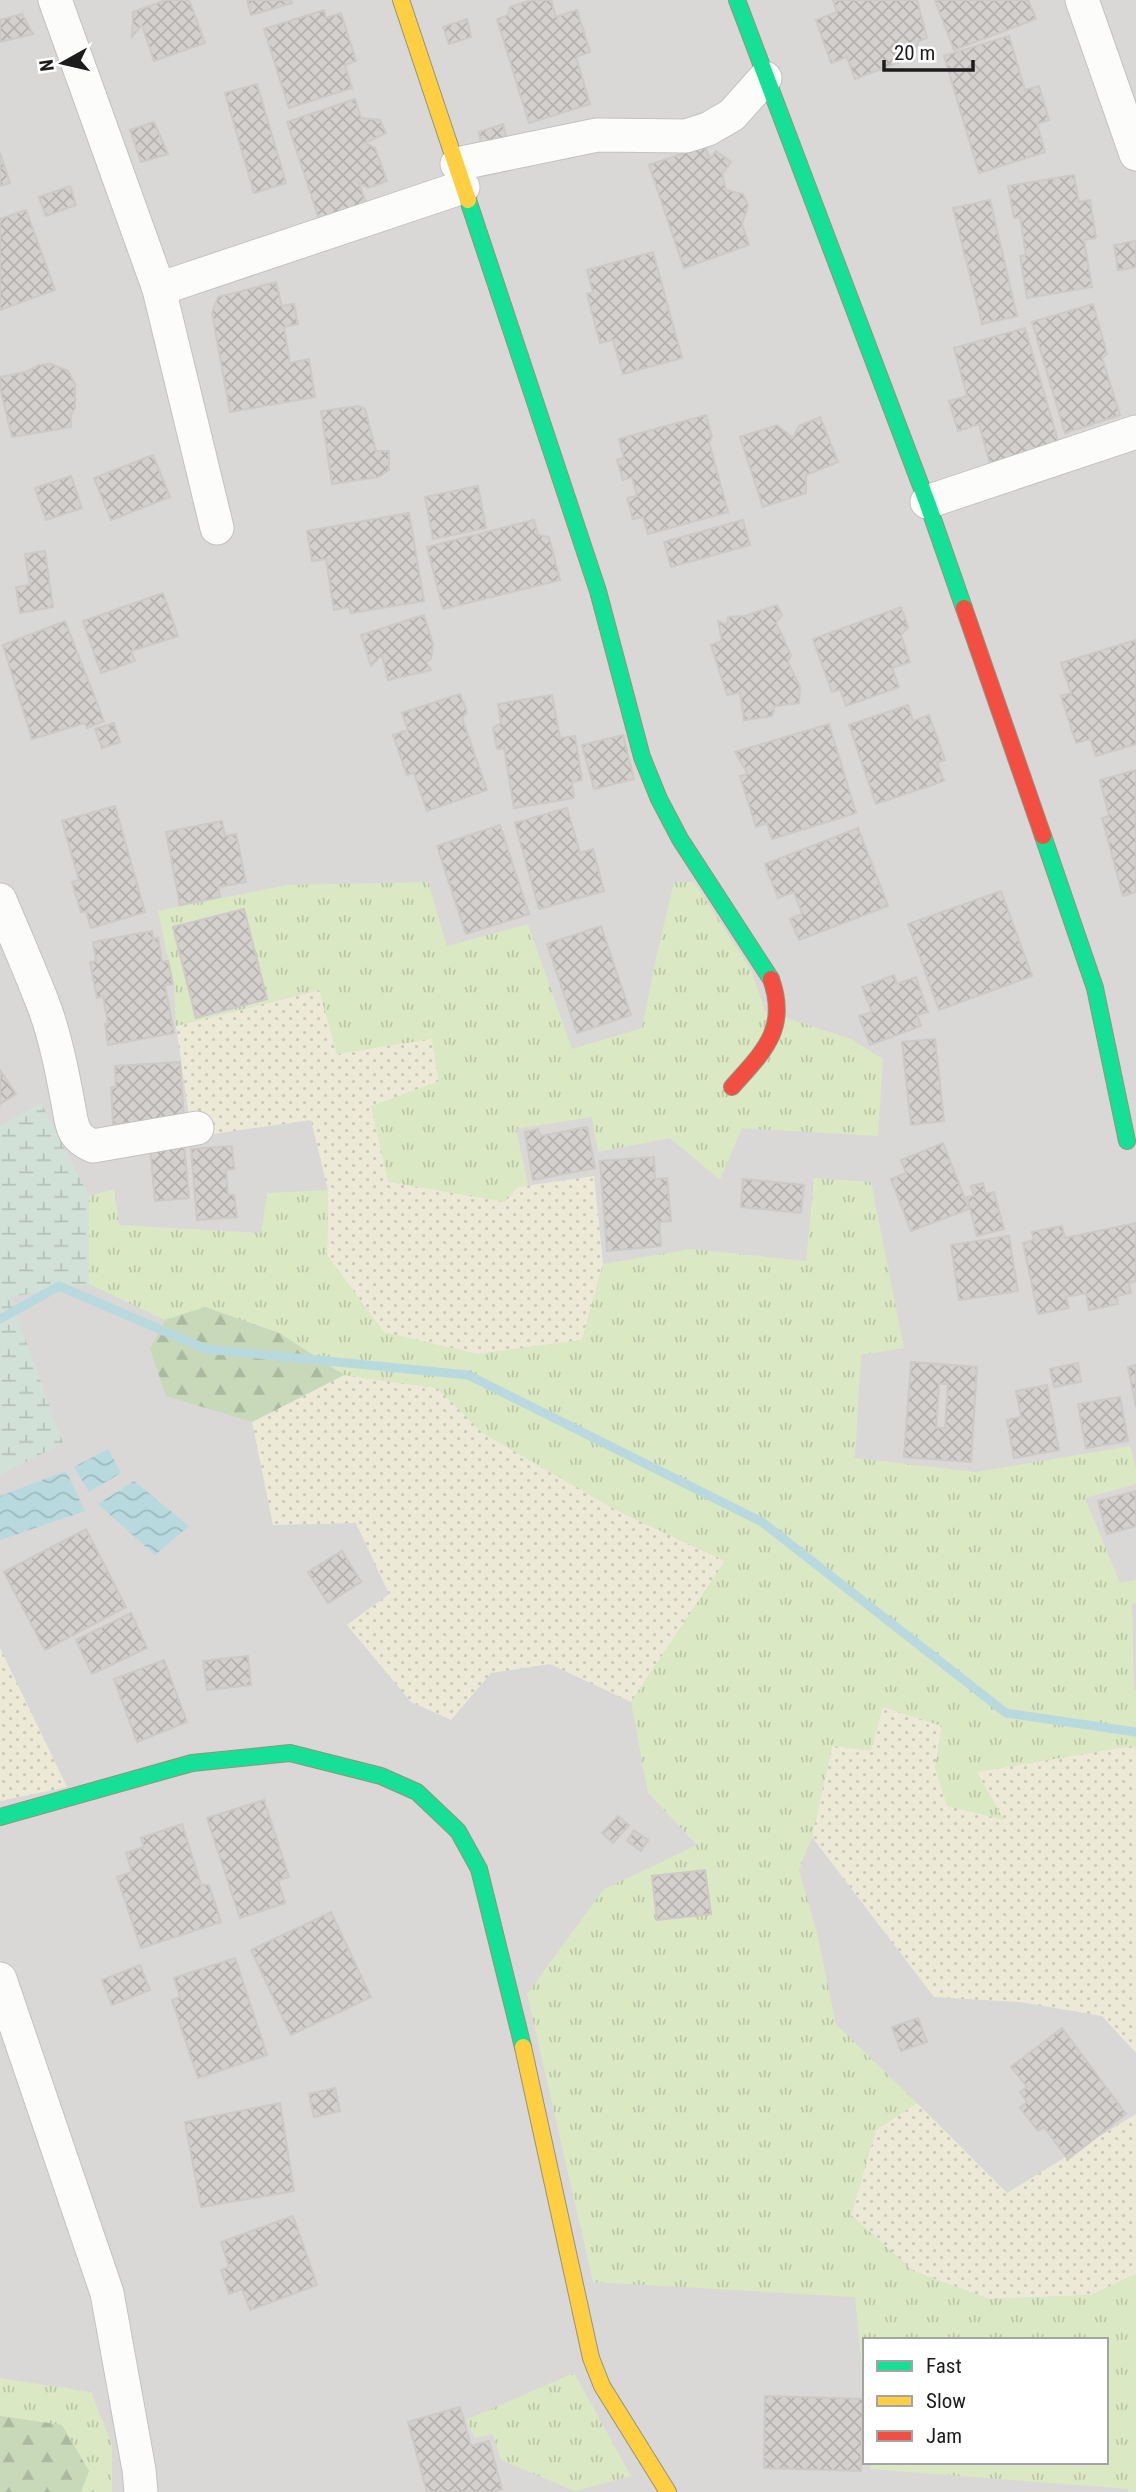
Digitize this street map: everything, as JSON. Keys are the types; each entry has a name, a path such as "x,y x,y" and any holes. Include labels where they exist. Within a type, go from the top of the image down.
{"street":[{"path":"55,0 159,289 217,528"},
{"path":"401,0 598,592 642,757 659,799 680,839 771,980 779,998 772,1041 732,1087"},
{"path":"737,0 927,502 1095,988 1127,1141"},
{"path":"1082,0 1136,154"},
{"path":"159,289 460,176 597,135 685,136 708,129 732,115 765,78"},
{"path":"927,502 1136,432"},
{"path":"0,900 46,1011 58,1052 71,1120 81,1141 93,1146 197,1128"},
{"path":"0,1817 192,1763 290,1754 381,1776 417,1792 458,1831 479,1869 513,2000 591,2358 601,2386 668,2492"},
{"path":"0,1979 107,2292 141,2492"}],"shaded area":[{"path":"0,0 1136,0 1136,2492 0,2492"},
{"path":"320,990 337,1054 432,1038 439,1081 518,1187 594,1176 603,1264 582,1340 478,1354 384,1333 327,1255 328,1190 311,1120 192,1137 176,1026"},
{"path":"344,1375 437,1388 483,1433 618,1511 725,1561 631,1702 550,1664 491,1673 451,1720 411,1702 347,1625 389,1594 356,1523 273,1525 252,1422"},
{"path":"0,1648 67,1787 0,1801"},
{"path":"883,1707 942,1726 935,1768 1003,1820 976,1772 1131,1746 1136,1750 1136,2053 1102,2016 1020,2002 934,1997 812,1837 832,1746"},
{"path":"917,2103 1007,2193 1136,2114 1136,2274 1091,2295 989,2299 913,2271 851,2215 876,2130"}],"green space":[{"path":"428,882 447,946 528,924 572,1049 642,1028 674,882 694,882 751,970 765,1011 851,1039 883,1059 878,1136 742,1128 720,1180 670,1138 598,1152 592,1117 516,1129 528,1185 518,1187 505,1202 388,1182 371,1106 439,1081 432,1039 337,1054 319,990 176,1026 174,986 158,911 287,885"},
{"path":"41,1103 89,1196 89,1284 10,1297 63,1443 0,1475 0,1126"},
{"path":"814,1178 871,1182 904,1348 861,1355 855,1458 976,1472 1130,1446 1136,1468 1136,1484 1085,1498 1120,1583 1136,1580 1136,1603 1132,1604 1136,1750 1131,1746 977,1772 1004,1820 947,1806 935,1768 942,1726 883,1707 871,1751 832,1746 812,1837 799,1870 817,1933 836,2024 917,2103 876,2130 851,2215 913,2271 989,2299 1091,2295 1136,2274 1136,2492 1128,2492 1128,2489 871,2469 870,2464 1108,2464 1108,2338 863,2338 863,2381 855,2297 593,2282 527,1994 604,1889 697,1845 648,1793 631,1702 725,1561 618,1511 483,1433 437,1388 344,1375 279,1333 205,1307 165,1320 89,1284 82,1198 114,1189 119,1225 261,1233 267,1193 328,1190 327,1255 384,1332 478,1354 582,1340 603,1264 691,1249 806,1261"},
{"path":"205,1307 279,1333 344,1375 252,1422 166,1396 150,1349 165,1320"},
{"path":"574,2373 631,2476 575,2491 501,2460 493,2434 475,2438 466,2420"},
{"path":"0,2378 91,2392 112,2444 112,2492 81,2492 88,2471 62,2425 0,2416"},
{"path":"0,2416 62,2425 89,2471 81,2492 0,2492"}],"water":[{"path":"108,1449 121,1473 89,1492 74,1467"},
{"path":"66,1471 85,1511 0,1540 0,1496"},
{"path":"134,1481 189,1526 155,1555 98,1504"}],"building":[{"path":"166,0 189,0 205,43 154,61 142,25 132,37 133,12"},
{"path":"247,0 291,0 292,3 251,15"},
{"path":"532,0 551,0 556,17 577,10 590,52 576,57 590,104 529,123 497,19 508,15 510,7"},
{"path":"833,0 917,0 927,38 918,41 914,57 855,79 847,57 831,63 816,20 837,12"},
{"path":"935,0 1028,0 1036,19 954,50"},
{"path":"324,10 326,18 341,13 356,61 345,65 352,88 289,108 264,29"},
{"path":"22,14 33,34 0,42 0,20"},
{"path":"467,19 471,37 449,44 443,27"},
{"path":"1009,36 1025,90 1039,86 1049,120 1037,124 1045,152 979,173 944,56"},
{"path":"257,84 286,183 254,193 225,93"},
{"path":"355,99 361,118 380,120 386,133 365,143 375,148 387,181 368,188 359,183 366,203 319,219 287,122"},
{"path":"154,122 168,154 141,162 130,130"},
{"path":"503,124 508,144 482,152 479,132"},
{"path":"705,146 710,159 716,151 731,162 722,174 726,190 743,194 748,205 742,224 749,245 684,268 649,165"},
{"path":"0,153 10,183 0,186"},
{"path":"1074,175 1079,202 1090,200 1096,238 1084,240 1092,287 1027,298 1020,256 1026,255 1020,217 1014,218 1008,186"},
{"path":"70,186 76,205 46,216 39,197"},
{"path":"990,200 1017,316 982,324 953,208"},
{"path":"26,210 55,290 0,310 0,219"},
{"path":"1136,241 1136,267 1118,270 1114,245"},
{"path":"653,252 682,358 623,374 613,340 600,343 587,294 593,292 587,270"},
{"path":"276,282 282,306 294,304 298,324 284,327 290,363 309,359 315,397 230,412 212,313 218,297"},
{"path":"1093,304 1107,354 1102,358 1120,415 1065,433 1032,322"},
{"path":"1025,328 1059,444 990,464 979,424 958,431 949,401 967,396 954,348"},
{"path":"51,364 68,371 75,384 75,408 71,415 71,427 12,437 0,388 0,377"},
{"path":"358,406 365,409 376,451 389,451 389,470 378,477 332,484 321,411"},
{"path":"706,415 712,437 709,442 728,512 648,534 643,517 633,519 627,498 637,496 632,477 623,480 617,460 624,458 619,439"},
{"path":"820,417 838,462 806,475 806,493 763,507 740,437 777,425 793,438 799,426"},
{"path":"153,455 170,497 111,520 94,478"},
{"path":"71,476 82,508 46,520 35,488"},
{"path":"478,486 486,528 433,539 425,497"},
{"path":"409,513 424,601 351,613 349,607 334,610 326,559 312,561 307,531"},
{"path":"534,520 538,535 549,537 560,580 443,609 427,547"},
{"path":"743,520 750,545 671,567 664,542"},
{"path":"45,551 53,607 20,613 16,587 30,585 25,554"},
{"path":"163,593 178,636 131,651 135,661 101,673 83,621"},
{"path":"777,605 782,615 776,623 791,655 788,662 800,687 799,703 775,706 772,716 744,720 740,693 727,695 711,645 722,641 718,621 727,625 728,617 745,616"},
{"path":"901,607 908,627 901,635 910,662 892,668 899,687 846,706 840,689 832,692 813,639"},
{"path":"424,615 433,644 431,659 426,662 431,670 388,680 382,655 371,666 361,635"},
{"path":"65,621 104,721 87,728 85,723 32,739 3,645"},
{"path":"1136,640 1136,744 1096,756 1090,739 1076,743 1061,696 1071,693 1061,663"},
{"path":"460,694 467,712 462,718 487,790 427,811 414,773 407,775 393,735 408,730 402,713"},
{"path":"552,695 560,738 575,736 582,780 572,782 574,798 514,808 504,748 497,749 493,728 501,723 498,704"},
{"path":"908,705 913,721 929,715 945,760 937,762 944,781 876,804 849,725"},
{"path":"114,723 120,742 102,748 95,729"},
{"path":"829,724 856,813 772,839 767,823 756,827 740,776 748,774 735,752"},
{"path":"623,735 634,779 594,789 582,745"},
{"path":"1136,770 1136,892 1123,896 1102,818 1109,816 1100,780"},
{"path":"115,806 145,912 91,928 86,911 81,912 72,882 79,880 62,821"},
{"path":"567,808 580,853 593,849 604,891 539,909 515,823"},
{"path":"222,821 225,836 236,834 246,882 218,887 220,897 180,905 166,832"},
{"path":"500,825 529,914 466,934 437,846"},
{"path":"858,828 888,906 799,940 790,919 802,914 794,892 778,898 765,864"},
{"path":"1001,891 1032,976 939,1010 908,924"},
{"path":"244,909 267,999 196,1018 173,927"},
{"path":"601,926 631,1015 577,1033 547,944"},
{"path":"152,931 153,939 158,938 162,962 168,961 173,984 165,985 174,1033 108,1045 105,1024 108,1024 103,996 97,998 90,962 96,961 93,942"},
{"path":"894,975 897,984 916,977 928,1012 917,1015 921,1026 870,1045 859,1016 872,1012 862,987"},
{"path":"935,1039 944,1121 911,1125 902,1042"},
{"path":"180,1062 184,1119 113,1124 111,1087 116,1087 115,1066"},
{"path":"0,1070 16,1094 0,1104"},
{"path":"587,1127 595,1168 533,1180 525,1132 538,1129 541,1136"},
{"path":"943,1143 969,1209 911,1231 891,1179 906,1173 901,1160"},
{"path":"184,1144 189,1198 155,1201 150,1147"},
{"path":"232,1146 234,1169 226,1170 228,1195 234,1195 237,1217 197,1220 191,1149"},
{"path":"654,1157 655,1179 667,1178 671,1221 659,1222 661,1246 607,1251 600,1161"},
{"path":"743,1179 804,1185 801,1213 741,1207"},
{"path":"983,1183 986,1194 994,1192 1004,1229 977,1236 967,1197 974,1196 971,1186"},
{"path":"1136,1223 1136,1281 1129,1283 1131,1293 1117,1296 1118,1304 1089,1310 1086,1293 1066,1297 1069,1308 1038,1314 1023,1243 1034,1240 1032,1232 1062,1226 1065,1238"},
{"path":"1009,1236 1018,1291 959,1300 951,1245"},
{"path":"911,1362 977,1367 971,1462 904,1457","holes":["939,1384 948,1384 945,1428 936,1428"]},
{"path":"1078,1363 1081,1382 1054,1387 1050,1369"},
{"path":"1136,1365 1136,1407 1128,1367"},
{"path":"1047,1385 1059,1450 1014,1458 1007,1420 1021,1417 1016,1391"},
{"path":"1120,1397 1128,1441 1086,1448 1078,1404"},
{"path":"1136,1491 1136,1526 1107,1534 1098,1501"},
{"path":"86,1529 126,1607 45,1650 4,1572"},
{"path":"342,1551 361,1582 328,1603 308,1572"},
{"path":"131,1613 147,1648 92,1674 76,1640"},
{"path":"248,1656 251,1685 207,1690 203,1661"},
{"path":"164,1660 187,1722 137,1742 114,1679"},
{"path":"264,1800 289,1877 278,1880 285,1903 240,1918 207,1818"},
{"path":"618,1816 629,1825 613,1843 602,1833"},
{"path":"182,1824 201,1885 209,1885 221,1922 141,1948 117,1877 132,1872 126,1853 144,1847 141,1838"},
{"path":"634,1830 648,1840 641,1851 627,1841"},
{"path":"705,1870 711,1914 657,1920 652,1876"},
{"path":"331,1912 371,1997 291,2035 251,1950"},
{"path":"235,1958 267,2055 198,2078 172,2000 180,1997 174,1978"},
{"path":"140,1965 150,1990 112,2005 102,1980"},
{"path":"918,2018 927,2042 901,2051 892,2027"},
{"path":"1062,2028 1126,2114 1068,2159 1044,2127 1038,2131 1020,2108 1027,2102 1020,2092 1027,2087 1011,2067"},
{"path":"335,2088 340,2111 314,2117 309,2094"},
{"path":"280,2103 294,2191 201,2207 185,2122"},
{"path":"293,2216 317,2285 250,2310 242,2289 229,2294 221,2270 229,2267 221,2242"},
{"path":"765,2396 863,2399 861,2471 764,2468"},
{"path":"460,2407 471,2446 489,2441 502,2489 492,2492 427,2492 408,2422"}],"waterway":[{"path":"0,1319 59,1286 206,1349 468,1375 762,1522 1006,1713 1136,1732"}],"traffic: fast":[{"path":"737,0 927,502 964,608"},
{"path":"468,200 598,591 642,757 659,799 680,839 771,979"},
{"path":"1043,836 1095,988 1127,1141"},
{"path":"0,1817 192,1763 290,1753 381,1776 417,1792 458,1831 479,1869 523,2047"}],"traffic: slow":[{"path":"401,0 468,200"},
{"path":"523,2047 591,2358 602,2386 668,2492"}],"traffic: jam":[{"path":"964,608 1043,836"},
{"path":"732,1087 763,1051 775,1026 776,997 771,979"}]}
